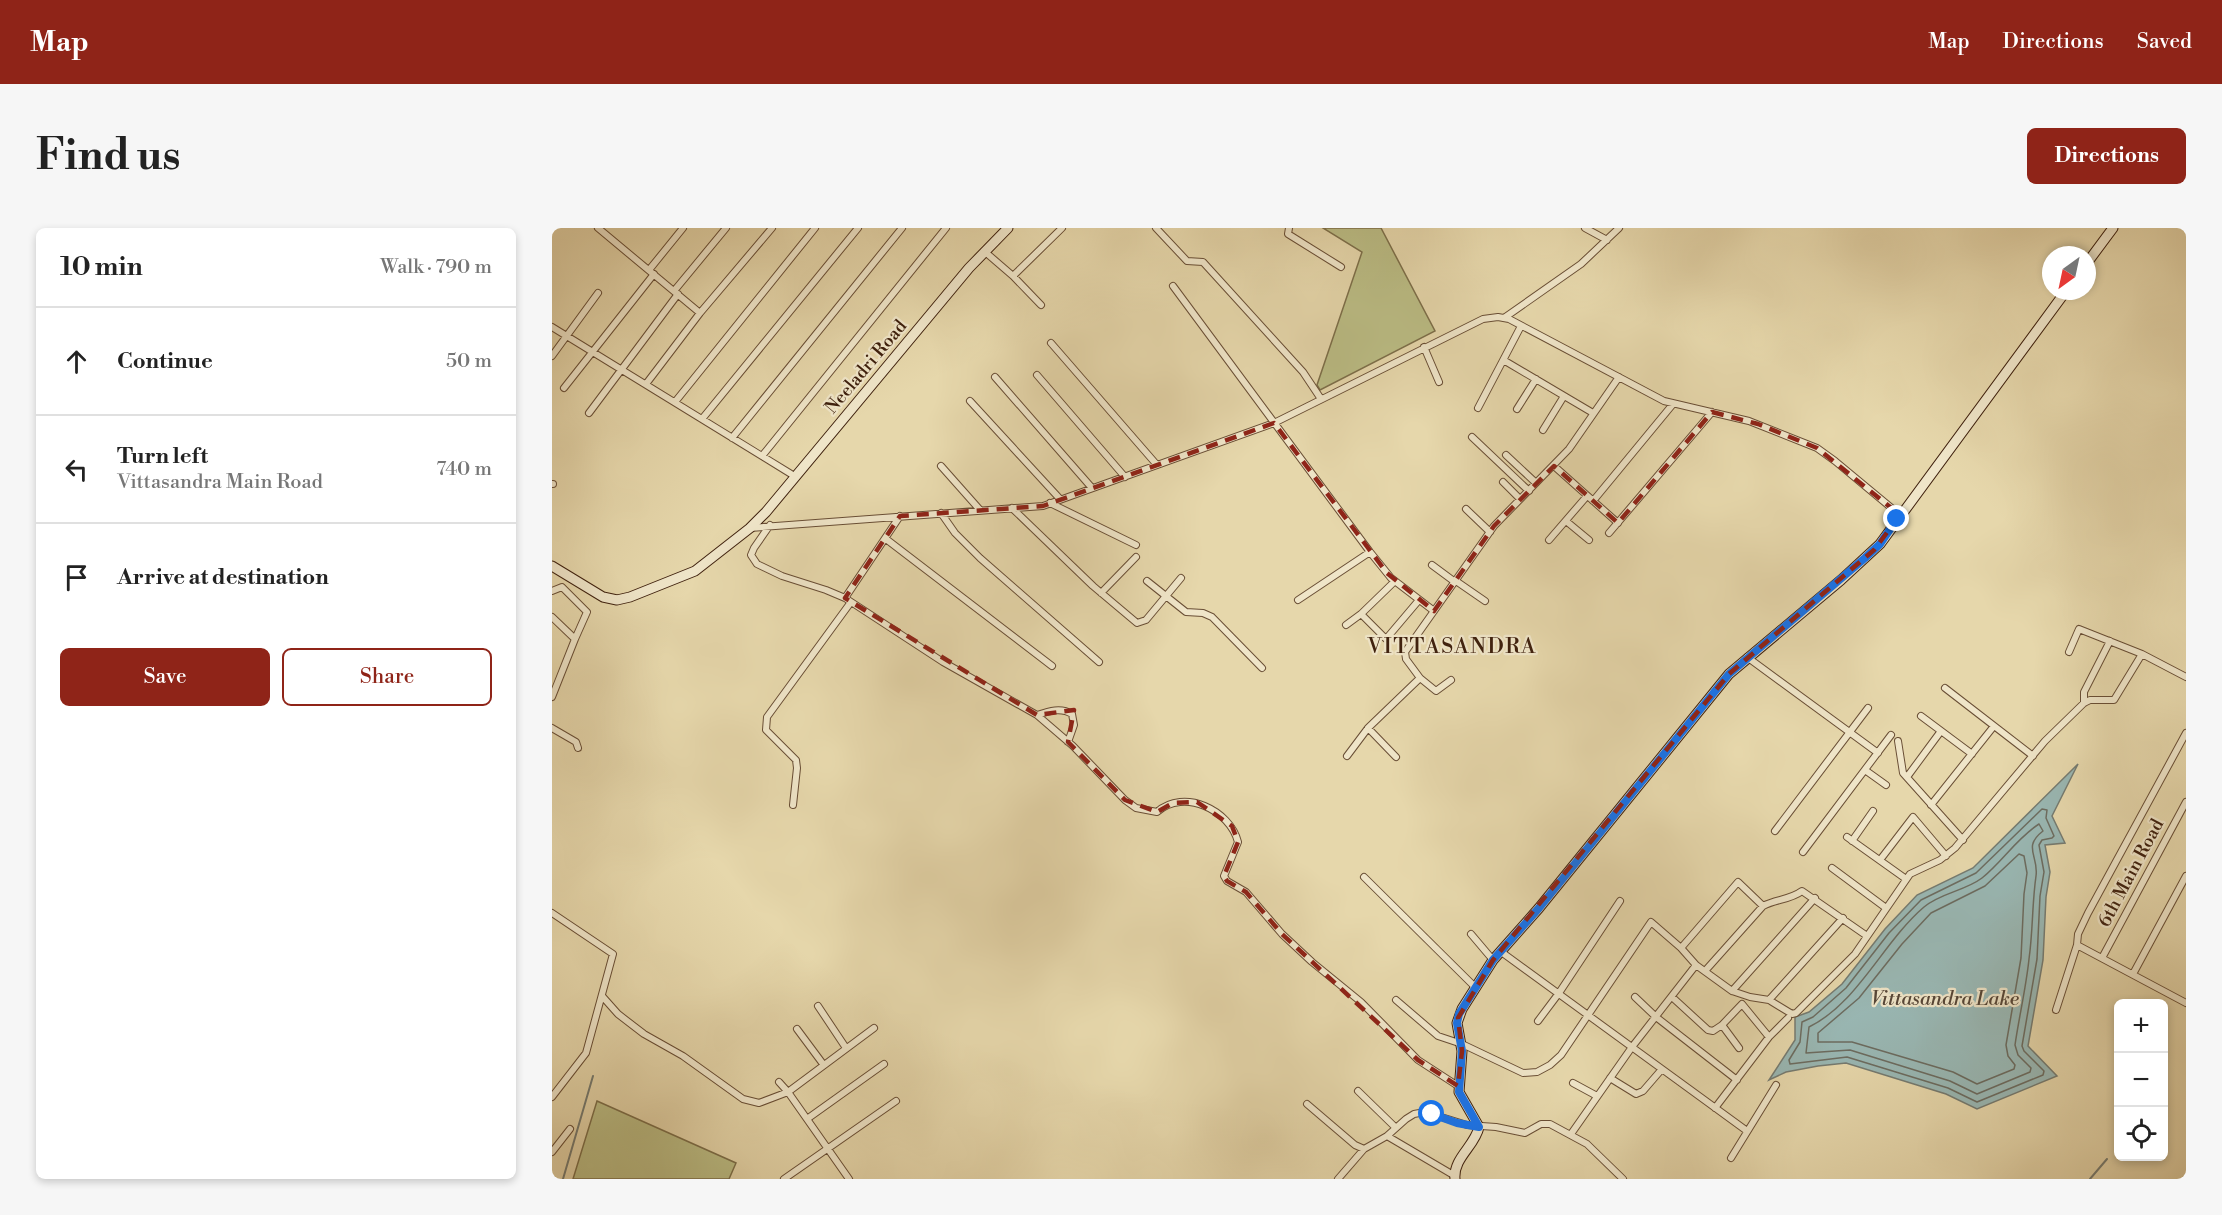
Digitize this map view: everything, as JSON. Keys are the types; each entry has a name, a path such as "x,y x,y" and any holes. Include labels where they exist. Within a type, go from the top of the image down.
{"street":[{"path":"598,228 700,314"},
{"path":"564,388 683,228"},
{"path":"589,413 726,228"},
{"path":"646,384 700,314 772,228"},
{"path":"675,402 815,228"},
{"path":"702,420 858,228"},
{"path":"732,438 902,228"},
{"path":"762,456 946,228"},
{"name":"Neeladri Road","path":"552,566 608,599 617,600 637,595 691,573 750,528 796,477 984,251 1008,228"},
{"path":"1012,276 1062,228"},
{"path":"1156,228 1187,261 1203,262 1303,372 1321,399"},
{"path":"1289,228 1287,234 1341,267"},
{"path":"1586,228 1607,240"},
{"path":"1504,318 1581,264 1619,228"},
{"path":"2096,251 2113,228"},
{"path":"984,251 1041,305"},
{"path":"1173,286 1370,552 1395,581 1434,611"},
{"path":"552,356 598,293"},
{"path":"1479,1127 1461,1098 1458,1086 1462,1044 1458,1018 1493,960 1539,908 1719,686 1748,657 1880,544 2059,300"},
{"path":"750,528 1042,506 1274,423 1483,319 1498,316 1673,404 1758,424 1817,448 1900,515"},
{"path":"1478,408 1505,361 1521,326"},
{"path":"552,327 796,477"},
{"path":"1051,343 1157,465"},
{"path":"1425,347 1439,382"},
{"path":"1505,361 1593,413"},
{"path":"1037,375 1125,477"},
{"path":"995,377 1092,488"},
{"path":"1451,680 1436,691 1420,678 1406,660 1405,652 1490,532 1569,449 1619,378"},
{"path":"1516,409 1536,379"},
{"path":"1543,430 1564,396"},
{"path":"970,401 1060,500"},
{"path":"1593,501 1673,404"},
{"path":"1609,533 1712,412"},
{"path":"1472,436 1528,491"},
{"path":"1506,455 1536,483"},
{"path":"941,466 980,510"},
{"path":"1554,466 1618,523"},
{"path":"1503,482 1520,499"},
{"path":"1549,540 1587,496"},
{"path":"1050,503 1136,546"},
{"path":"1012,508 1101,593 1137,623 1146,620 1181,578"},
{"path":"1466,509 1490,532"},
{"path":"941,513 955,534 980,558 1099,662"},
{"path":"793,805 796,760 766,730 767,717 848,600 900,516"},
{"path":"1566,521 1589,540"},
{"path":"770,525 751,555 757,564 782,576 826,590 848,600 942,662 1037,715 1068,742 1125,800 1137,808 1157,812 1163,806 1173,803 1197,802 1232,826 1238,842 1224,876 1227,881 1245,892 1282,934 1361,1002 1418,1060 1458,1086"},
{"path":"886,539 1052,666"},
{"path":"1299,600 1370,552"},
{"path":"1101,593 1136,557"},
{"path":"1432,565 1485,601"},
{"path":"552,591 570,585 574,580"},
{"path":"1147,581 1186,612 1203,613 1212,617 1262,668"},
{"path":"1346,625 1361,614 1395,581"},
{"path":"552,697 587,612 562,587"},
{"path":"1361,614 1386,639 1419,600"},
{"path":"552,617 575,639"},
{"path":"2068,652 2079,629 2142,654 2186,677"},
{"path":"2084,703 2084,692 2110,641"},
{"path":"1396,1000 1438,1036 1462,1044 1523,1073 1537,1072 1550,1065 1561,1055 1649,924 1656,925 1696,965 1732,991 1769,1000 1792,1014 1796,1013 1850,959 1906,879 1946,856 1963,840 2033,756 2084,703 2090,700 2114,700 2142,654"},
{"path":"1748,657 1878,753"},
{"path":"1347,756 1368,728 1420,678"},
{"path":"1945,688 2033,756"},
{"path":"1775,831 1868,708"},
{"path":"1037,715 1058,710 1066,710 1072,714 1074,725 1068,742"},
{"path":"1921,716 1972,754"},
{"path":"1931,805 1994,726"},
{"path":"552,728 576,742 578,748"},
{"path":"1368,728 1396,757"},
{"path":"1907,777 1941,731"},
{"path":"2056,1010 2077,945 2078,934 2088,912 2186,733"},
{"path":"1803,852 1892,735"},
{"path":"1898,741 1903,773 1963,840"},
{"path":"1865,770 1886,785"},
{"name":"6th Main Road","path":"2102,958 2186,802"},
{"path":"1873,811 1849,839 1906,879"},
{"path":"1880,860 1913,817 1946,856"},
{"path":"1832,868 1886,908"},
{"path":"2133,974 2184,886 2186,876"},
{"path":"1364,877 1475,987"},
{"path":"1681,948 1738,882 1763,906"},
{"path":"1705,971 1763,906 1772,901 1792,897 1802,891 1867,936"},
{"path":"1732,991 1815,898"},
{"path":"1538,1021 1620,901"},
{"path":"552,913 612,954 586,1053 552,1097"},
{"path":"1769,1000 1843,918"},
{"path":"1472,934 1493,960"},
{"path":"2077,945 2186,1003"},
{"path":"1500,951 1747,1131"},
{"path":"1571,1134 1632,1047 1696,965"},
{"path":"602,996 618,1014 644,1034 683,1056 743,1099 759,1103 788,1092 874,1028"},
{"path":"1635,997 1656,1017 1737,1080"},
{"path":"1672,997 1708,1030 1713,1031 1742,1004 1769,1037"},
{"path":"818,1006 846,1048"},
{"path":"1715,1108 1769,1037 1788,1018"},
{"path":"1722,1025 1739,1048"},
{"path":"797,1029 823,1064"},
{"path":"807,1119 884,1064"},
{"path":"1610,1078 1636,1094 1643,1091 1662,1069"},
{"path":"779,1082 849,1179"},
{"path":"1574,1083 1596,1096"},
{"path":"1731,1158 1776,1085"},
{"path":"1358,1091 1396,1128"},
{"path":"784,1179 896,1101"},
{"path":"1307,1104 1354,1145 1364,1149"},
{"path":"1338,1179 1364,1149 1387,1136 1414,1114 1425,1112 1457,1123 1525,1133 1541,1124 1550,1124 1587,1144 1623,1179"},
{"path":"1387,1136 1455,1177 1459,1161 1476,1136 1479,1127"},
{"path":"552,1152 570,1129"}],"highlighted area":[{"path":"1712,412 1758,424 1817,448 1900,515 1874,550 1729,674 1493,960 1458,1018 1462,1051 1458,1086 1418,1060 1282,934 1246,892 1227,881 1224,876 1238,842 1232,826 1197,802 1173,803 1157,812 1125,800 1068,742 1074,710 1037,715 845,598 900,516 1043,506 1274,423 1387,573 1434,611 1494,526 1554,466 1618,523"}],"green space":[{"path":"1323,228 1381,228 1435,331 1320,390 1317,385 1362,252"},
{"path":"597,1101 736,1163 729,1179 573,1179"}],"water":[{"name":"Vittasandra Lake","path":"2078,764 2052,816 2065,843 2045,845 2050,872 2046,897 2043,960 2028,1046 2057,1076 1977,1109 1946,1094 1846,1063 1786,1072 1769,1080 1795,1040 1795,1017 1809,1012 1842,984 1885,929 1917,895 1973,868"}],"waterway":[{"path":"563,1179 593,1076"},
{"path":"2090,1179 2107,1159"}],"district":[{"name":"VITTASANDRA","path":"1452,647"}],"route":[{"path":"1432,1114 1457,1123 1479,1127 1459,1092 1458,1078 1462,1044 1457,1023 1459,1014 1475,987 1500,951 1539,908 1729,674 1865,558 1880,544 1897,519"}]}
